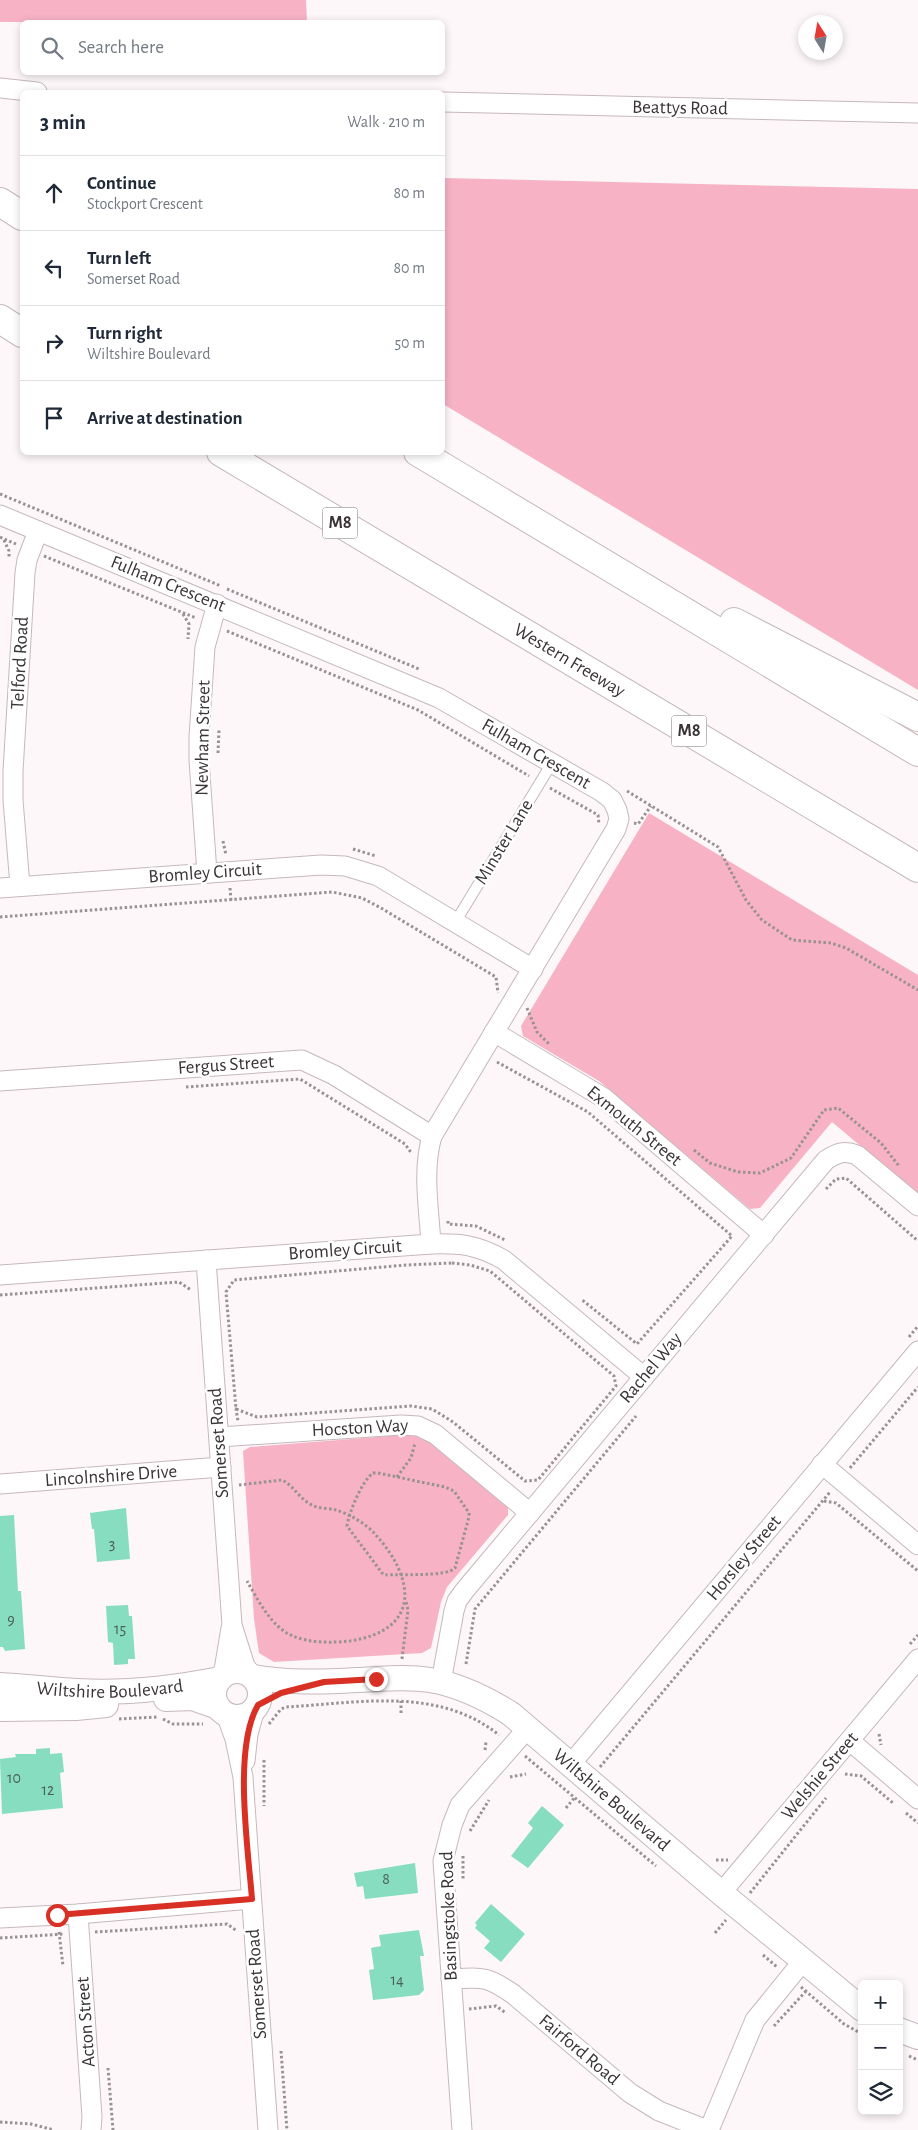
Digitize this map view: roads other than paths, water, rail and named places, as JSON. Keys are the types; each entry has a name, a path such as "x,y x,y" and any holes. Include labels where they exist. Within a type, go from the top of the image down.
{"highway":[{"path":"0,202 20,215"},
{"path":"0,319 20,332"},
{"path":"0,330 20,341"},
{"name":"Western Freeway","path":"227,455 918,868"},
{"path":"423,455 918,752"},
{"path":"510,507 918,717"}],"street":[{"path":"0,88 20,90"},
{"name":"Beattys Road","path":"445,102 918,113"},
{"name":"Fulham Crescent","path":"0,515 425,691 552,762 612,800 618,810 619,819 616,829 533,969 510,998 502,1036 426,1132 428,1152 426,1172 436,1232"},
{"name":"Telford Road","path":"20,886 12,786 25,573 30,550 38,531"},
{"name":"Newham Street","path":"207,873 199,760 205,647 217,604"},
{"name":"Bromley Circuit","path":"0,888 321,865 344,866 363,870 378,876 533,969"},
{"name":"Exmouth Street","path":"502,1036 604,1098 764,1235"},
{"name":"Fergus Street","path":"0,1081 302,1060 334,1075 426,1132"},
{"name":"Rachel Way","path":"441,1682 451,1622 457,1601 826,1160 837,1153 848,1151 856,1155 918,1206"},
{"name":"Bromley Circuit","path":"0,1275 206,1260 436,1232 489,1251 504,1260 644,1377"},
{"name":"Somerset Road","path":"206,1260 232,1625 245,1666 252,1676"},
{"name":"Horsley Street","path":"570,1766 918,1351"},
{"name":"Hocston Way","path":"219,1438 401,1425 418,1426 435,1434 530,1513"},
{"path":"822,1464 918,1545"},
{"name":"Lincolnshire Drive","path":"0,1484 221,1467"},
{"name":"Somerset Road","path":"221,1678 232,1625"},
{"name":"Welshie Street","path":"721,1893 918,1659"},
{"path":"234,1671 252,1676 260,1690 262,1711 238,1717 222,1710 214,1693 221,1678 234,1671"},
{"name":"Wiltshire Boulevard","path":"252,1676 278,1681 324,1682 401,1689 441,1682 471,1692 490,1701 511,1714 519,1737 570,1766 581,1789 721,1893 805,1976 858,2007"},
{"name":"Wiltshire Boulevard","path":"0,1685 100,1692 192,1685 221,1678"},
{"name":"Wiltshire Boulevard","path":"262,1711 281,1693 324,1682"},
{"name":"Wiltshire Boulevard","path":"0,1709 76,1708 168,1698 192,1698 222,1710"},
{"name":"Somerset Road","path":"222,1710 234,1739 243,1777 268,2130"},
{"name":"Somerset Road","path":"243,1777 248,1734 262,1711"},
{"name":"Basingstoke Road","path":"462,2130 463,2010 460,1978 444,1880 443,1860 447,1841 460,1805 519,1737"},
{"path":"850,1740 918,1799"},
{"path":"0,1918 78,1914 252,1899"},
{"name":"Acton Street","path":"78,1914 92,2117 91,2130"},
{"path":"708,2130 755,2020 805,1976"},
{"name":"Fairford Road","path":"460,1978 487,1978 513,1994 630,2093 660,2112 708,2130"},
{"path":"903,2032 918,2038"}],"lane":[{"name":"Minster Lane","path":"456,922 552,762"}]}
